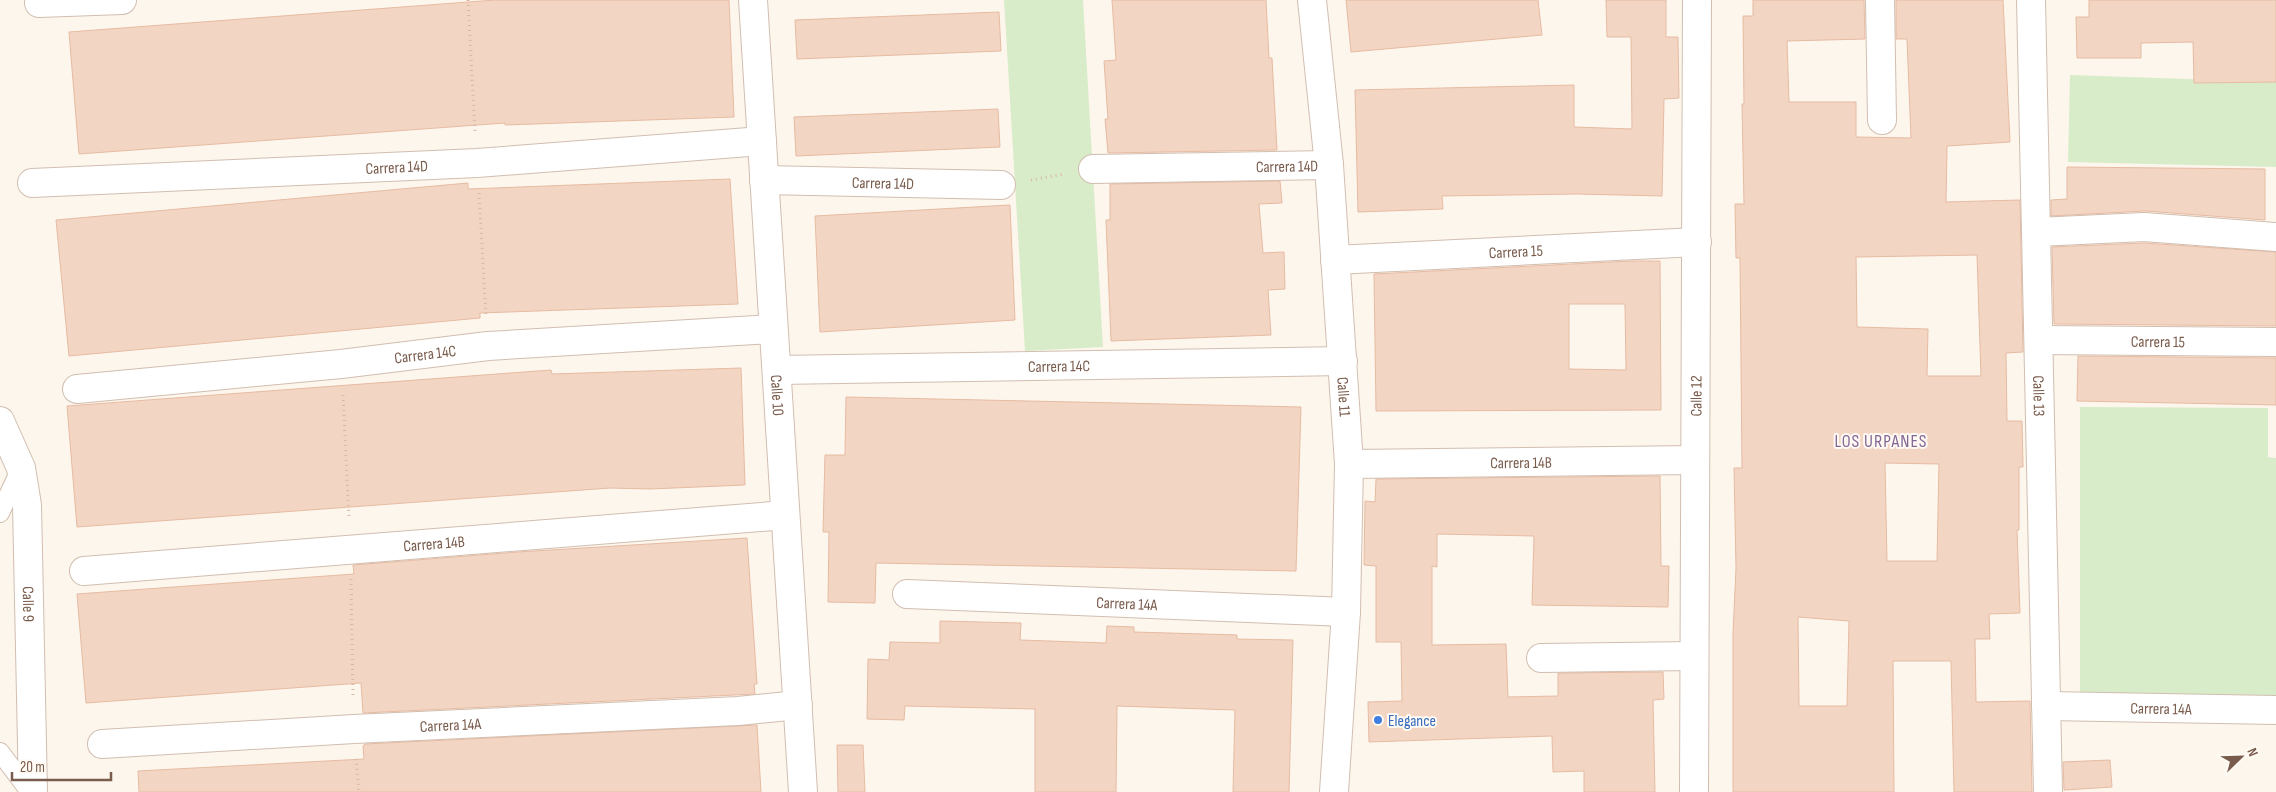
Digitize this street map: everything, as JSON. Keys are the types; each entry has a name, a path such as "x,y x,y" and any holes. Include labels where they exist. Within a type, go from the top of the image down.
{"street":[{"path":"38,2 122,0"},
{"name":"Calle 10","path":"753,0 803,792"},
{"name":"Calle 11","path":"1312,0 1329,165 1349,464 1346,612 1334,792"},
{"name":"Calle 12","path":"1694,792 1698,0"},
{"path":"1880,0 1882,120"},
{"name":"Calle 13","path":"2031,0 2048,792"},
{"name":"Carrera 14D","path":"32,183 477,163 762,141"},
{"name":"Carrera 14D","path":"1093,169 1329,165"},
{"name":"Carrera 14D","path":"764,180 1001,185"},
{"path":"2036,232 2144,227 2276,237"},
{"name":"Carrera 15","path":"1335,260 1696,242"},
{"name":"Carrera 14C","path":"77,389 342,364 488,346 774,330"},
{"name":"Carrera 15","path":"2039,340 2276,342"},
{"name":"Carrera 14C","path":"776,370 1343,361"},
{"name":"Calle 9","path":"0,421 21,468 27,505 32,792"},
{"name":"Carrera 14B","path":"1349,464 1695,460"},
{"name":"Carrera 14B","path":"84,570 785,515"},
{"name":"Carrera 14A","path":"907,594 1346,612"},
{"path":"1541,658 1694,656"},
{"name":"Carrera 14A","path":"102,744 354,729 738,711 798,705"},
{"name":"Carrera 14A","path":"2046,706 2276,710"}],"lane":[{"path":"0,513 21,468"},
{"path":"0,752 32,792"}],"path":[{"path":"1001,185 1093,169"}],"green space":[{"path":"1004,0 1083,0 1103,347 1025,351"},
{"path":"2070,75 2276,82 2276,167 2068,162"},
{"path":"2080,407 2268,408 2268,457 2276,458 2276,695 2080,694"}],"building":[{"path":"495,0 729,0 734,117 505,125 505,123 79,154 69,32"},
{"path":"1112,0 1266,0 1269,58 1272,58 1277,150 1108,153 1105,119 1108,119 1104,61 1116,60"},
{"path":"1346,0 1538,0 1542,35 1351,52"},
{"path":"1606,0 1666,0 1666,37 1678,37 1679,98 1664,99 1662,196 1577,194 1442,196 1443,209 1358,212 1355,90 1574,85 1574,127 1632,129 1631,37 1607,37"},
{"path":"1753,0 1864,0 1865,39 1787,41 1789,102 1856,102 1856,137 1911,138 1907,39 1896,39 1896,0 2003,0 2010,142 1947,146 1946,202 2020,200 2023,352 2006,353 2007,421 2022,421 2023,467 2019,467 2019,530 2017,530 2020,613 1989,614 1990,639 1975,639 1976,702 2030,701 2032,792 1954,792 1951,661 1893,661 1894,792 1733,792 1733,634 1736,568 1734,468 1742,468 1740,258 1736,258 1735,204 1744,204 1743,16 1753,16","holes":["1977,255 1981,376 1927,376 1928,329 1857,327 1856,257","1885,463 1939,464 1937,561 1887,561","1798,617 1849,621 1847,706 1799,706"]},
{"path":"2089,0 2276,0 2276,82 2194,83 2193,42 2141,43 2141,58 2077,58 2076,17 2089,17"},
{"path":"999,12 1001,51 797,59 795,20"},
{"path":"998,109 1000,147 796,156 794,117"},
{"path":"2067,167 2265,169 2265,220 2145,211 2051,216 2051,200 2067,199"},
{"path":"730,179 738,304 480,313 480,318 69,356 56,220 468,183 468,189"},
{"path":"1280,181 1282,203 1259,204 1263,253 1284,252 1285,289 1268,290 1271,335 1111,341 1106,220 1110,220 1110,184"},
{"path":"1010,205 1015,320 820,332 815,216"},
{"path":"2144,243 2276,252 2276,326 2054,324 2052,247"},
{"path":"1660,261 1661,410 1376,411 1374,274","holes":["1569,304 1625,304 1626,370 1569,369"]},
{"path":"2078,356 2276,358 2276,405 2077,401"},
{"path":"741,368 745,485 650,489 610,488 77,527 67,406 551,370 552,374"},
{"path":"846,397 1301,407 1296,571 876,563 875,603 828,602 829,532 823,532 825,455 845,455"},
{"path":"1660,476 1661,566 1669,566 1668,607 1532,605 1534,536 1437,534 1437,567 1432,566 1432,645 1506,644 1508,697 1558,696 1558,673 1663,672 1664,699 1653,700 1655,792 1584,792 1584,771 1553,772 1552,736 1369,742 1368,702 1402,701 1401,642 1376,642 1376,566 1364,565 1365,501 1375,502 1376,479"},
{"path":"747,538 757,684 754,684 755,694 363,713 361,683 86,703 77,594 354,574 353,565 518,552"},
{"path":"940,621 1021,623 1020,640 1106,643 1107,626 1134,627 1134,632 1237,635 1237,639 1293,640 1289,792 1233,792 1235,710 1117,706 1116,792 1035,792 1035,709 905,706 904,720 867,719 868,659 889,660 890,642 940,643"},
{"path":"757,725 761,792 139,792 138,771 364,759 363,746 365,744"},
{"path":"837,745 863,745 865,792 838,792"},
{"path":"2110,760 2112,787 2064,790 2063,762"}],"place":[{"name":"Elegance","path":"1378,720"}],"district":[{"name":"LOS URPANES","path":"1881,441"}]}
